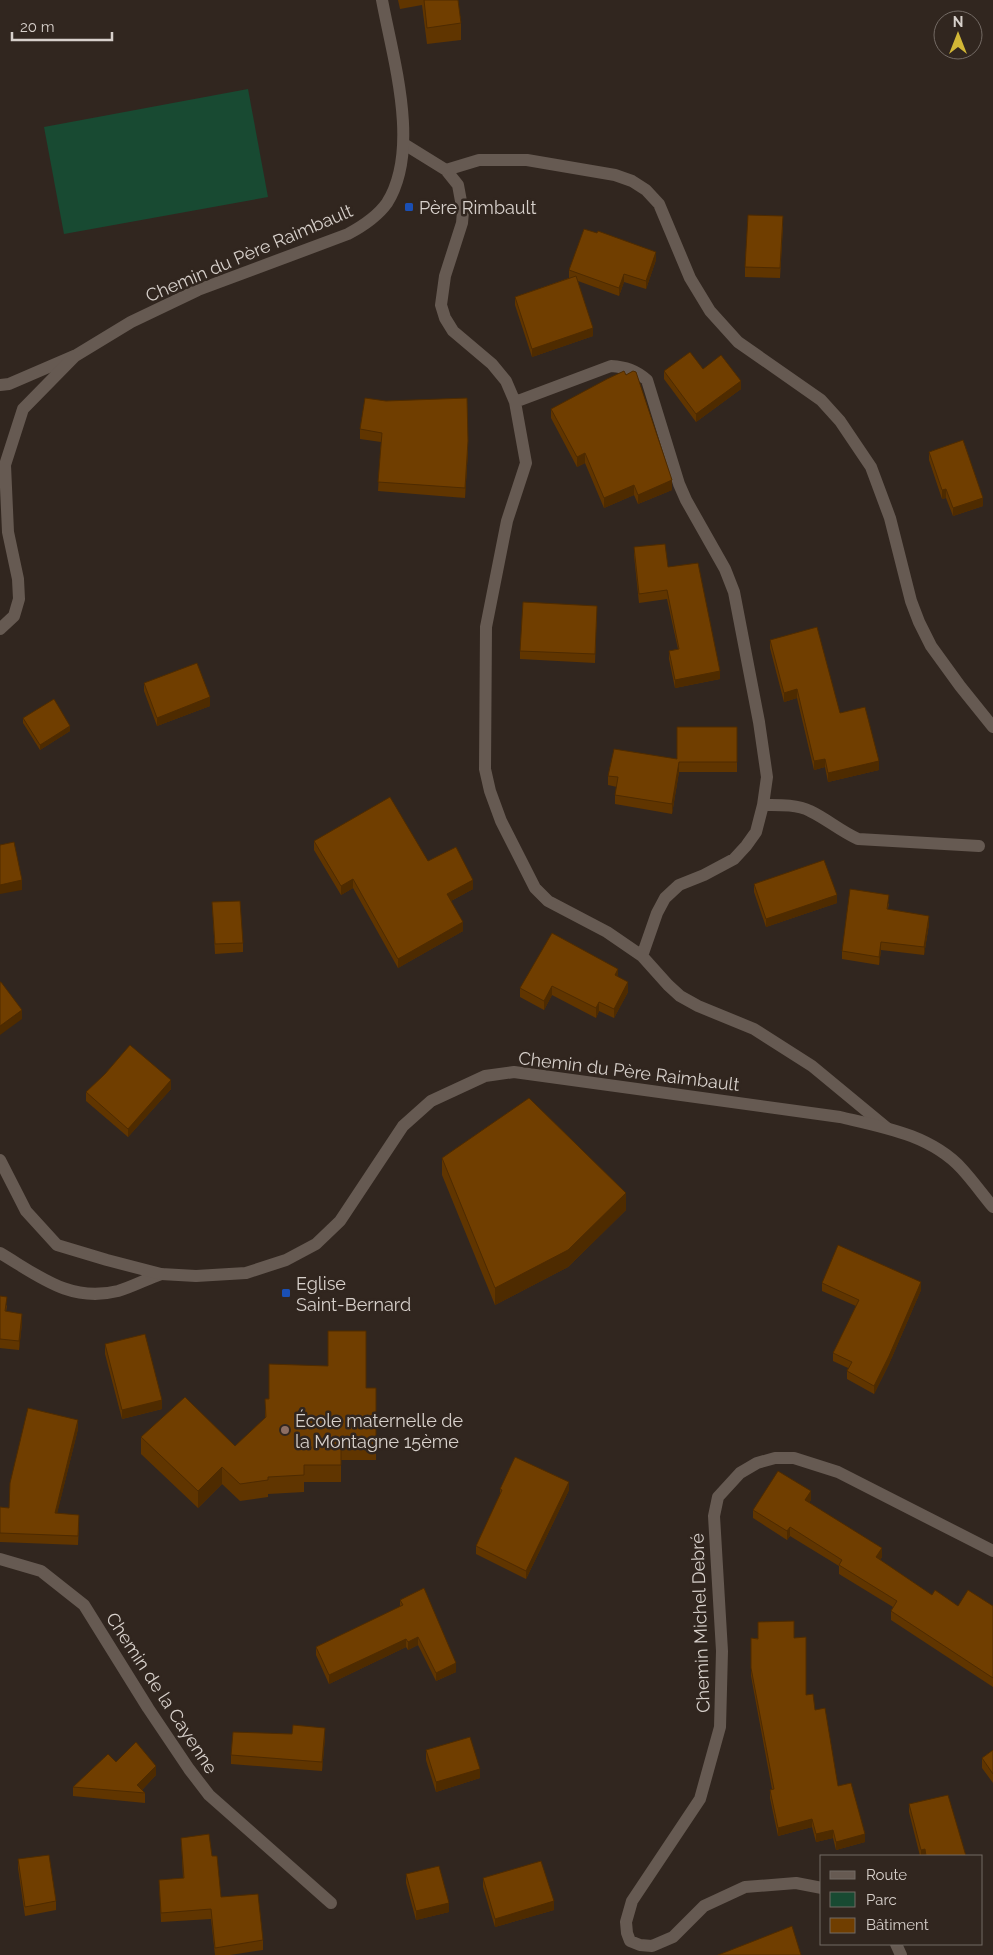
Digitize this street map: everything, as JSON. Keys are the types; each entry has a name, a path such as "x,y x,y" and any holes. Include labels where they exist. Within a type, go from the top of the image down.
{"street":[{"name":"Chemin du Père Raimbault","path":"0,629 14,616 19,599 18,579 8,532 4,465 23,409 75,356 131,322 198,290 348,234 371,220 387,203 399,175 404,144 403,112 382,0"},
{"path":"404,144 446,170 458,185 463,212 462,223 445,276 441,305 445,318 453,331 492,364 506,381 515,402 526,463 507,521 486,627 485,769 490,791 501,821 535,888 548,902 607,932 642,956 668,986 680,996 698,1006 754,1029 812,1066 887,1128"},
{"path":"446,170 479,160 527,160 615,176 632,181 646,190 659,204 690,278 710,311 738,342 820,400 840,421 871,467 890,518 911,600 919,622 931,646 993,727"},
{"path":"0,385 9,384 75,356"},
{"path":"515,402 611,366 637,371 647,380 679,484 686,500 725,569 734,592 761,732 767,777 763,805 756,832 734,859 704,875 679,885 665,898 657,913 642,956"},
{"path":"763,805 784,805 808,810 841,831 858,839 979,846"},
{"name":"Chemin du Père Raimbault","path":"0,1160 26,1211 57,1245 161,1274 196,1276 246,1272 286,1260 316,1244 340,1221 403,1126 431,1101 485,1076 514,1072 840,1117 887,1128 928,1143 961,1167 993,1207"},
{"path":"0,1253 61,1289 87,1295 117,1291 161,1274"},
{"name":"Chemin Michel Debré","path":"820,1888 796,1883 745,1887 704,1906 673,1937 652,1946 640,1945 630,1941 627,1933 626,1922 632,1901 700,1799 720,1726 722,1651 714,1516 718,1497 740,1473 757,1463 774,1458 794,1458 838,1472 993,1551"},
{"name":"Chemin de la Cayenne","path":"0,1559 41,1571 84,1605 153,1716 188,1769 209,1795 331,1903"}],"green space":[{"path":"248,89 268,197 64,234 44,127"}],"building":[{"path":"424,0 458,0 461,23 427,28"},
{"path":"748,215 783,216 780,268 745,267"},
{"path":"584,229 597,233 598,231 656,252 646,281 624,274 619,288 569,270"},
{"path":"576,276 593,328 532,349 515,297"},
{"path":"690,352 703,369 721,355 741,381 696,414 664,371"},
{"path":"624,371 626,375 633,371 636,372 672,480 638,495 634,485 604,498 585,453 577,457 551,409"},
{"path":"365,398 386,401 467,398 468,441 465,488 378,482 382,433 360,429"},
{"path":"963,440 983,498 953,508 946,489 942,490 929,452"},
{"path":"665,544 668,567 698,563 720,671 675,680 669,651 679,649 667,590 639,594 634,547"},
{"path":"523,602 597,606 595,654 520,651"},
{"path":"817,627 840,713 865,707 879,761 828,773 825,759 814,761 797,689 784,693 770,640"},
{"path":"197,663 210,697 157,718 144,683"},
{"path":"54,699 70,726 40,745 23,718"},
{"path":"677,727 737,727 737,762 679,762 672,804 615,795 618,777 608,776 614,749 677,759"},
{"path":"390,797 428,861 456,847 473,880 447,894 463,922 398,959 353,879 341,886 314,841"},
{"path":"14,842 22,880 0,885 0,845"},
{"path":"824,860 837,895 766,919 754,884"},
{"path":"850,889 889,895 887,909 929,916 924,947 881,942 879,957 842,951"},
{"path":"240,901 243,943 215,944 212,902"},
{"path":"552,933 618,969 615,975 628,982 614,1009 599,1002 596,1008 552,986 544,1001 520,988"},
{"path":"0,982 22,1010 0,1026"},
{"path":"130,1045 171,1080 128,1129 86,1092 105,1074"},
{"path":"529,1098 626,1193 568,1250 495,1288 442,1158"},
{"path":"838,1245 921,1282 874,1386 847,1371 852,1362 833,1353 859,1300 822,1283"},
{"path":"0,1296 7,1297 5,1311 22,1314 19,1341 0,1339"},
{"path":"328,1331 366,1331 366,1388 376,1388 376,1443 341,1443 341,1465 304,1465 304,1475 268,1477 268,1480 240,1484 222,1467 198,1491 141,1437 185,1397 235,1446 266,1417 265,1399 269,1399 269,1364 328,1366"},
{"path":"145,1334 162,1400 122,1410 105,1344"},
{"path":"28,1408 78,1420 55,1513 79,1515 78,1536 0,1533 0,1507 9,1508 10,1483"},
{"path":"515,1457 569,1482 526,1571 476,1546"},
{"path":"778,1471 811,1491 805,1500 882,1548 876,1557 932,1595 935,1590 958,1606 968,1590 993,1606 993,1678 891,1611 897,1601 839,1565 842,1560 790,1527 787,1531 753,1510"},
{"path":"424,1588 456,1663 436,1673 418,1637 408,1642 406,1639 329,1675 316,1647 403,1605 400,1600"},
{"path":"794,1621 794,1638 806,1637 806,1695 813,1694 815,1710 825,1708 838,1786 851,1783 865,1834 836,1842 833,1830 816,1834 812,1819 778,1828 770,1790 774,1789 751,1668 751,1638 758,1639 758,1622"},
{"path":"293,1725 325,1728 322,1762 231,1755 233,1732 292,1734"},
{"path":"470,1737 480,1769 436,1782 426,1750"},
{"path":"136,1742 156,1766 137,1785 145,1793 73,1787 108,1754 116,1762"},
{"path":"993,1750 993,1774 982,1758"},
{"path":"948,1795 966,1855 926,1855 925,1849 921,1850 909,1804"},
{"path":"209,1834 212,1856 217,1856 221,1897 258,1894 263,1940 215,1948 211,1909 161,1913 159,1880 184,1878 181,1838"},
{"path":"49,1855 56,1901 25,1907 18,1859"},
{"path":"541,1861 554,1901 495,1919 483,1878"},
{"path":"439,1866 449,1903 416,1911 406,1874"},
{"path":"792,1926 801,1955 718,1955"}],"place":[{"name":"Père Rimbault","path":"409,207"},
{"name":"Eglise Saint-Bernard","path":"286,1293"},
{"name":"École maternelle de la Montagne 15ème","path":"285,1430"}]}
